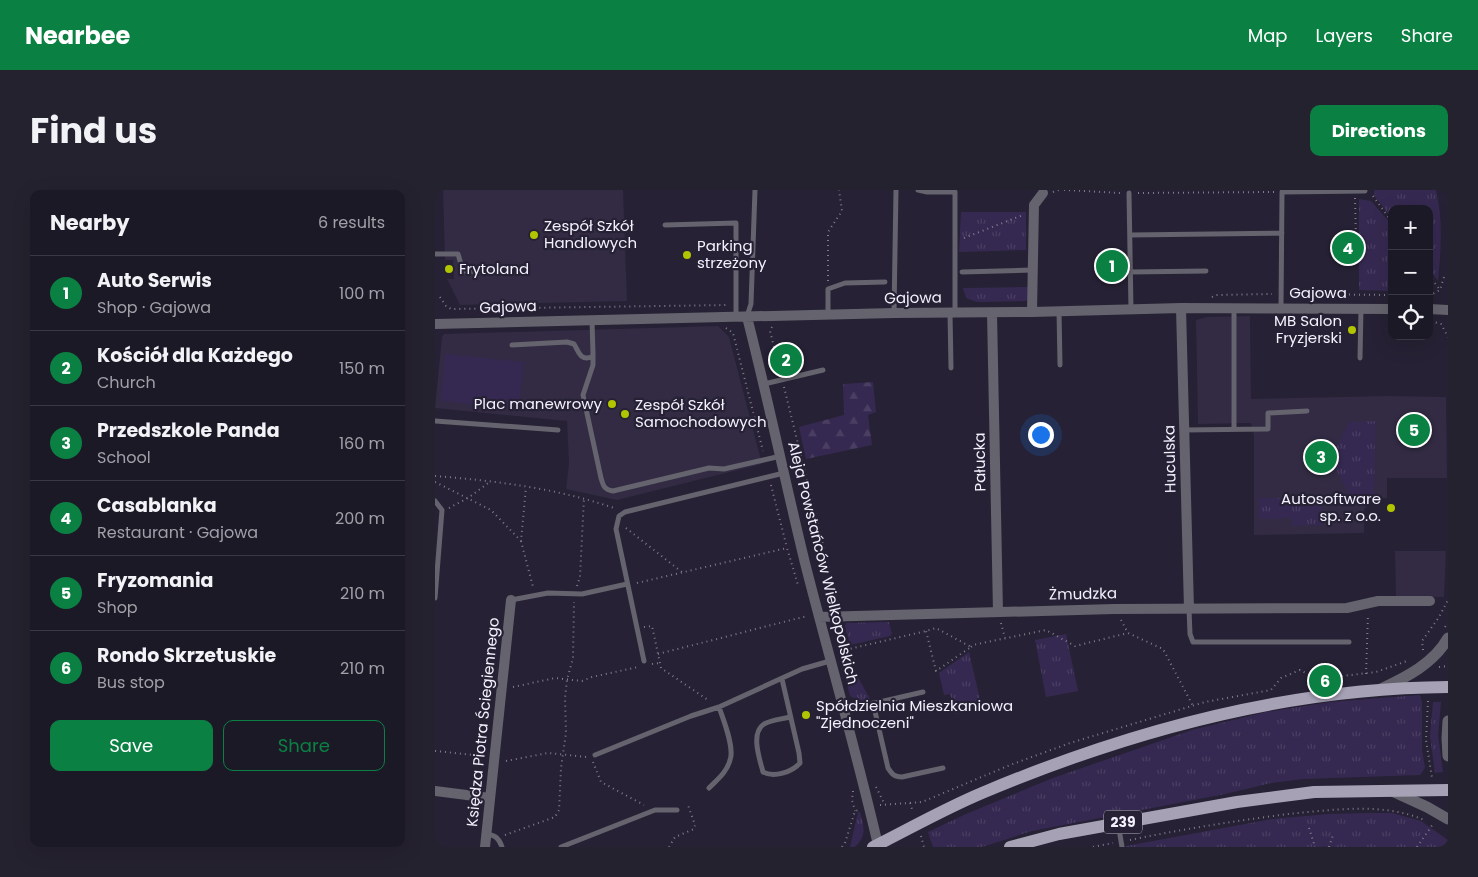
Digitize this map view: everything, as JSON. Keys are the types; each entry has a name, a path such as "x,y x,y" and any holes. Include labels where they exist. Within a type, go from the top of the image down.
{"main road":[{"path":"877,846 980,794 1112,744 1194,720 1333,694 1448,687"},
{"name":"239","path":"1010,847 1059,834 1118,823 1217,805 1295,794 1388,790 1448,790"}],"street":[{"path":"1032,312 1034,205 1043,191"},
{"name":"Gajowa","path":"435,324 1181,308 1388,309"},
{"name":"Huculska","path":"1181,308 1189,609"},
{"path":"1433,309 1448,310"},
{"name":"Pałucka","path":"992,313 998,612"},
{"name":"Aleja Powstańców Wielkopolskich","path":"747,317 819,617 845,710 877,846"},
{"name":"Księdza Piotra Ściegiennego","path":"485,847 511,600"},
{"name":"Żmudzka","path":"819,617 1114,608 1347,608 1379,601 1430,601"},
{"path":"1379,690 1429,661 1448,638"},
{"path":"1448,720 1448,756"},
{"path":"1388,790 1427,807 1448,819"},
{"path":"435,792 490,798"}],"lane":[{"path":"747,317 751,304 755,190"},
{"path":"894,313 896,190"},
{"path":"918,190 927,192 955,191 951,368"},
{"path":"1281,308 1282,192 1365,191"},
{"path":"1129,193 1131,310"},
{"path":"665,225 736,223 736,317"},
{"path":"1130,235 1282,233"},
{"path":"435,254 458,254 461,269 465,272 498,272"},
{"path":"962,272 1032,270"},
{"path":"1130,272 1206,271"},
{"path":"828,315 828,289 845,283 885,282"},
{"path":"1234,308 1234,429"},
{"path":"1360,358 1361,309"},
{"path":"1059,311 1061,365"},
{"path":"592,320 593,365 583,395 601,478 604,488 608,491 709,468 724,469 781,456"},
{"path":"512,345 567,342 575,344 582,357 592,357 593,354"},
{"path":"764,384 823,370"},
{"path":"1184,430 1268,429 1268,413 1307,411"},
{"path":"435,421 558,430"},
{"path":"644,661 616,529 619,516 625,512 785,473"},
{"path":"435,501 442,510 435,598"},
{"path":"511,600 548,594 574,595 627,584"},
{"path":"1189,609 1190,634 1193,642 1349,642"},
{"path":"595,755 691,716 719,707 802,669 830,661"},
{"path":"781,679 799,753 800,762 795,768 769,775 763,772 760,760 756,736 758,729 764,724 790,717"},
{"path":"845,710 923,692"},
{"path":"873,703 888,768 892,774 902,778 943,768"},
{"path":"709,788 724,773 731,758 728,733 719,707"},
{"path":"561,847 655,810 677,810"},
{"path":"1118,823 1122,844"},
{"path":"487,834 494,835 500,841 502,847"}],"path":[{"path":"828,289 828,232 841,211 839,190"},
{"path":"1064,190 1129,193 1282,192"},
{"path":"1355,191 1356,242"},
{"path":"1365,191 1371,194 1388,217"},
{"path":"955,241 1034,210"},
{"path":"1431,295 1440,290 1444,283 1444,277"},
{"path":"1433,280 1440,290"},
{"path":"1433,321 1441,324 1448,337"},
{"path":"775,322 770,331 839,609"},
{"path":"721,325 733,333 765,459"},
{"path":"435,476 492,481 526,487 584,498 625,512"},
{"path":"769,476 800,592"},
{"path":"442,510 468,498 492,481"},
{"path":"435,482 491,510 521,540"},
{"path":"526,487 521,540 536,596"},
{"path":"500,841 501,837 555,817 559,810 561,768 567,733 565,698 567,680 573,658 574,595 580,577 584,498"},
{"path":"626,534 625,528 683,572"},
{"path":"637,583 787,548"},
{"path":"826,596 834,594"},
{"path":"1423,654 1422,641 1439,618 1448,600"},
{"path":"1366,674 1368,603"},
{"path":"1114,608 1128,634"},
{"path":"658,654 807,617 805,609"},
{"path":"998,612 1005,638"},
{"path":"841,624 845,650 936,628 971,647"},
{"path":"637,628 651,626 661,668 719,707"},
{"path":"926,631 936,671 973,645 1046,630 1075,646 1128,634 1163,648 1193,706"},
{"path":"650,665 660,663"},
{"path":"512,688 555,678 582,681 592,677 640,667"},
{"path":"1429,694 1426,740 1431,775"},
{"path":"435,751 494,756"},
{"path":"505,762 548,753 591,757 601,782 655,810"},
{"path":"669,847 675,837 694,829 695,825 688,805"},
{"path":"1093,847 1122,844 1251,819 1326,811 1390,810 1405,812 1424,820"},
{"path":"1417,847 1432,825"},
{"path":"1309,828 1315,847"},
{"path":"1329,847 1333,835"}],"shaded area":[{"name":"Zespół Szkół Handlowych","path":"443,190 623,190 627,301 460,305 447,279 454,279 453,260 445,260"},
{"path":"1250,316 1251,399 1388,396 1446,397 1447,478 1387,478 1387,498 1372,498 1364,510 1364,533 1254,535 1254,436 1251,423 1198,424 1196,320 1207,317"},
{"name":"Zespół Szkół Samochodowych","path":"718,326 729,337 762,464 617,500 566,489 569,463 567,421 435,408 442,337 444,334"},
{"path":"1395,551 1446,551 1444,597 1396,597"}],"green space":[{"path":"1374,190 1436,190 1441,224 1438,281 1433,274 1433,205 1388,205 1388,214 1374,195"},
{"path":"1359,199 1371,201 1388,220 1388,291 1359,290"},
{"path":"961,212 1026,212 1026,250 959,252"},
{"path":"1028,287 1029,299 1025,301 977,302 966,298 963,288"},
{"path":"445,354 524,362 519,409 441,401"},
{"path":"873,382 876,412 868,415 872,445 806,459 799,427 844,415 843,384"},
{"path":"1375,421 1374,496 1351,497 1335,467 1336,448 1349,422"},
{"path":"1259,498 1286,498 1287,502 1322,501 1322,525 1292,526 1292,518 1259,519"},
{"path":"889,622 892,634 890,636 850,645 845,626 846,623"},
{"path":"1066,634 1078,691 1046,697 1035,640"},
{"path":"969,652 982,708 955,714 950,694 944,695 939,673"},
{"path":"839,654 845,654 870,699 860,702 850,696"},
{"path":"1420,695 1422,702 1422,750 1425,768 1420,775 1303,779 1271,783 1225,794 1032,831 982,847 933,847 928,832 1053,778 1192,730 1266,712 1330,702"},
{"path":"1433,702 1441,702 1438,735 1443,772 1435,773 1430,736"},
{"path":"858,812 860,812 863,822 863,835 855,847 850,847"},
{"path":"1392,813 1421,821 1448,840 1448,847 1121,847 1272,819 1329,814"}],"place":[{"name":"Zespół Szkół Handlowych","path":"534,235"},
{"name":"Casablanka","path":"1348,248"},
{"name":"Parking strzeżony","path":"687,255"},
{"name":"Auto Serwis","path":"1112,266"},
{"name":"Frytoland","path":"449,269"},
{"name":"MB Salon Fryzjerski","path":"1352,330"},
{"name":"Kościół dla Każdego","path":"786,360"},
{"name":"Plac manewrowy","path":"612,404"},
{"name":"Zespół Szkół Samochodowych","path":"625,414"},
{"name":"Fryzomania","path":"1414,430"},
{"name":"Przedszkole Panda","path":"1321,457"},
{"name":"Autosoftware sp. z o.o.","path":"1391,508"},
{"name":"Rondo Skrzetuskie","path":"1325,681"},
{"name":"Spółdzielnia Mieszkaniowa \"Zjednoczeni\"","path":"806,715"}]}
